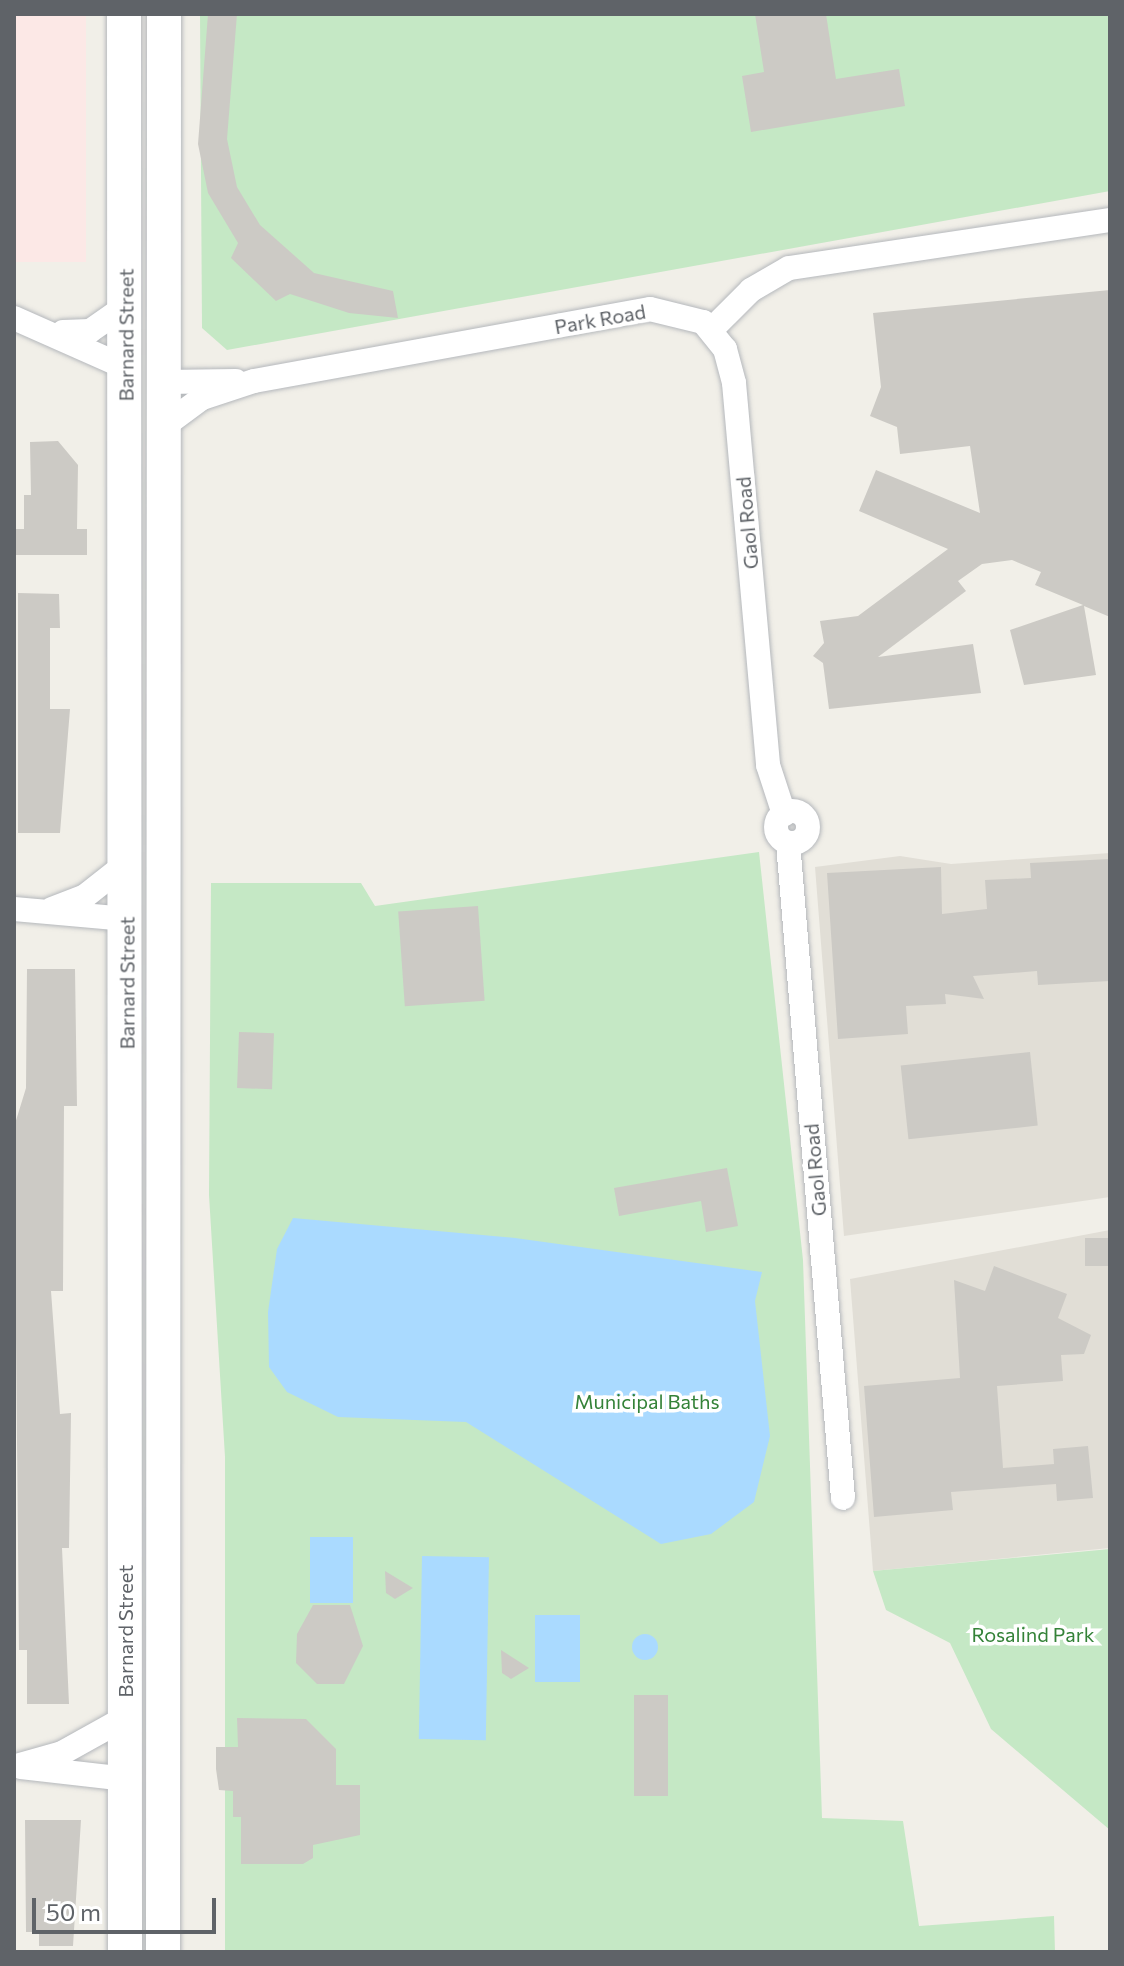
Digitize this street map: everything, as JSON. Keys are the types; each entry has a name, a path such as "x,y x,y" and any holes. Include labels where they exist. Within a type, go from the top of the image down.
{"main road":[{"name":"Barnard Street","path":"124,14 127,368 125,1952"},
{"name":"Barnard Street","path":"163,1952 164,14"},
{"path":"126,635 144,494 146,404 164,382"},
{"path":"127,919 138,918 146,904 150,736 164,666"},
{"path":"126,1503 139,1436 144,1275 163,1253"},
{"path":"126,1779 145,1761 146,1616 163,1546"}],"street":[{"path":"711,330 751,290 799,265 1110,220"},
{"path":"53,332 90,331 126,306"},
{"name":"Park Road","path":"164,426 202,398 254,381 650,309 688,314 711,330"},
{"path":"14,318 53,332 127,368"},
{"name":"Gaol Road","path":"711,330 734,383 768,765 784,814 800,814 808,827 802,840 788,843 843,1498"},
{"name":"Park Road","path":"164,382 254,381"},
{"path":"50,909 84,897 127,863"},
{"path":"14,909 50,909 127,919"},
{"path":"15,1766 62,1753 125,1718"},
{"path":"15,1766 126,1779"}],"shaded area":[{"path":"14,14 86,14 86,262 14,262"},
{"path":"1110,853 1110,1197 844,1236 815,867 900,856 951,864"},
{"path":"1110,1230 1110,1548 873,1571 850,1279"}],"green space":[{"path":"200,14 1110,14 1110,191 227,350 202,328"},
{"path":"759,852 803,1260 822,1818 903,1821 919,1926 1054,1916 1055,1952 225,1952 225,1457 209,1195 211,883 361,883 375,906"},
{"name":"Rosalind Park","path":"1110,1549 1110,1830 991,1729 950,1643 886,1610 873,1571"}],"water":[{"name":"Municipal Baths","path":"293,1218 515,1238 762,1272 755,1301 770,1436 754,1502 711,1534 661,1544 466,1422 338,1417 287,1392 269,1367 268,1312 277,1249"},
{"path":"310,1537 353,1537 353,1603 310,1603"},
{"path":"422,1556 489,1557 486,1740 419,1739"},
{"path":"535,1615 580,1615 580,1682 535,1682"},
{"path":"645,1634 654,1638 658,1647 654,1656 645,1660 636,1656 632,1647 636,1638"}],"building":[{"path":"208,14 237,14 227,139 237,187 260,225 314,273 393,291 398,318 349,313 290,294 276,301 231,258 238,243 208,193 198,144"},
{"path":"755,14 826,14 836,79 899,69 905,106 751,132 742,76 764,72"},
{"path":"1110,290 1110,617 1084,606 1096,675 1024,685 1010,630 1083,605 1035,585 1041,572 1012,560 982,564 958,581 966,591 878,657 973,644 981,693 829,709 823,663 813,656 824,643 820,621 858,616 948,549 859,511 876,470 980,513 970,446 900,454 897,427 870,416 881,387 873,313"},
{"path":"58,441 78,465 77,529 87,529 87,555 14,555 14,529 24,529 24,495 31,495 30,442"},
{"path":"18,593 59,594 60,628 50,628 50,709 70,709 60,833 18,833"},
{"path":"1110,859 1110,981 1038,985 1037,971 973,976 984,999 945,994 946,1004 906,1006 908,1034 838,1039 827,873 941,867 942,914 987,909 985,880 1031,878 1030,863"},
{"path":"478,906 485,1001 405,1006 398,912"},
{"path":"27,969 75,969 77,1106 64,1106 63,1291 51,1291 60,1414 71,1413 69,1548 62,1548 69,1704 27,1704 27,1650 19,1650 14,1127 26,1088"},
{"path":"239,1032 274,1033 272,1089 237,1088"},
{"path":"1030,1052 1038,1126 908,1139 901,1066"},
{"path":"727,1168 738,1226 706,1232 701,1201 619,1216 614,1188"},
{"path":"1085,1238 1110,1238 1110,1266 1085,1266"},
{"path":"994,1266 1067,1294 1058,1318 1091,1335 1084,1354 1061,1355 1063,1381 997,1386 1003,1468 1054,1464 1053,1449 1088,1446 1093,1498 1057,1501 1056,1484 951,1492 953,1510 874,1517 864,1386 960,1378 954,1280 985,1291"},
{"path":"385,1571 413,1588 395,1599 386,1593"},
{"path":"313,1605 350,1605 363,1646 344,1684 317,1684 296,1663 297,1634"},
{"path":"501,1650 529,1668 511,1679 502,1673"},
{"path":"634,1695 668,1695 668,1796 634,1796"},
{"path":"237,1718 306,1719 336,1749 336,1785 360,1785 360,1835 313,1845 313,1858 303,1864 241,1864 241,1817 233,1817 233,1791 219,1790 216,1769 216,1747 238,1747"},
{"path":"25,1820 81,1820 73,1946 39,1946 39,1932 26,1932"}]}
